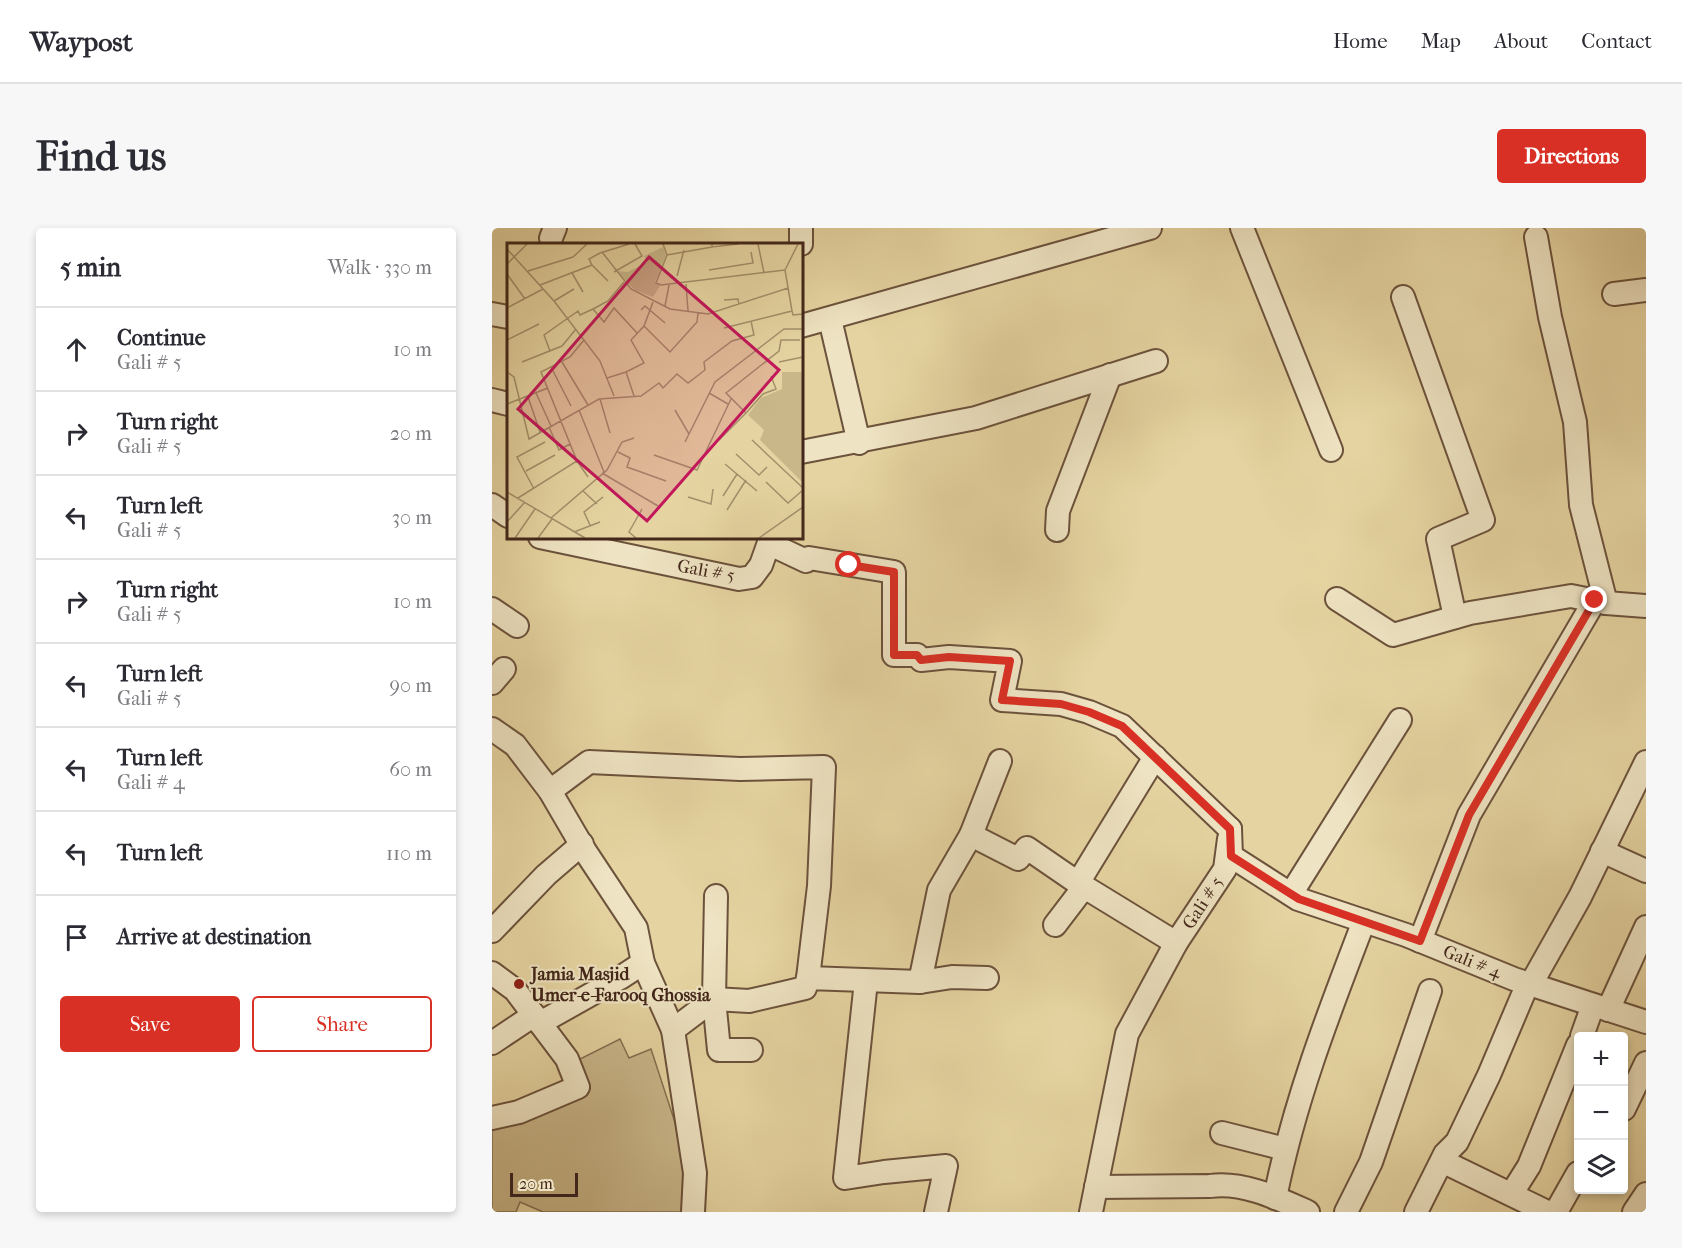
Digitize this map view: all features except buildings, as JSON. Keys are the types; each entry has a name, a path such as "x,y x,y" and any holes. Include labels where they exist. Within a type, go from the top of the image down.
{"street":[{"path":"802,326 1150,228"},
{"path":"1242,228 1331,450"},
{"path":"1420,941 1469,815 1600,601 1581,505 1575,422 1550,317 1536,237"},
{"path":"1614,294 1646,290"},
{"path":"1403,297 1483,520 1438,539 1455,617"},
{"path":"492,314 507,317"},
{"path":"830,319 859,442"},
{"path":"802,452 976,418 1156,361"},
{"path":"1057,530 1058,511 1110,375"},
{"path":"492,400 507,404"},
{"path":"492,505 507,515"},
{"name":"Gali # 5","path":"545,538 739,579 752,577 761,565 771,541 806,561 809,558 894,572 894,655 917,655 921,660 949,657 1010,661 1002,700 1061,704 1089,712 1122,726 1230,829 1225,869 1176,944 1127,1034 1091,1212"},
{"path":"1337,599 1393,635 1470,613 1571,596 1646,606"},
{"path":"492,609 517,626"},
{"path":"1291,894 1400,720"},
{"path":"492,729 515,744 550,791 636,928 643,963 673,1030 695,1173 693,1212"},
{"path":"1054,925 1061,919 1155,758"},
{"path":"920,982 939,890 971,836 1000,761"},
{"path":"550,791 589,762 740,769 825,767 819,886 805,988 749,1001 714,999 673,1030"},
{"path":"1416,1212 1442,1161 1457,1142 1490,1075 1526,990 1580,897 1646,762"},
{"name":"Gali # 4","path":"1230,829 1231,856 1299,899 1420,941 1531,984 1646,1022"},
{"path":"971,836 1018,859 1027,848 1081,885 1176,944"},
{"path":"492,931 546,875 582,844"},
{"path":"1602,851 1646,871"},
{"path":"716,896 714,999 719,1050 751,1050"},
{"path":"1275,1198 1285,1149 1320,1036 1364,921"},
{"path":"1584,1032 1646,927"},
{"path":"492,1043 620,978 643,963"},
{"path":"492,973 515,990 537,1019 567,1059 578,1087 519,1112 492,1118"},
{"path":"808,978 920,982 952,977 987,978"},
{"path":"866,981 845,1178 946,1166 936,1212"},
{"path":"1346,1212 1371,1162 1430,991"},
{"path":"1512,1193 1529,1166 1574,1055"},
{"path":"1628,1099 1646,1063"},
{"path":"1222,1133 1285,1149"},
{"path":"1442,1161 1547,1212"},
{"path":"1556,1212 1574,1180"},
{"path":"1096,1188 1225,1184 1275,1198 1308,1212"},
{"path":"1634,1212 1646,1194"}],"shaded area":[{"path":"620,1039 629,1058 651,1049 685,1153 684,1212 543,1212 520,1202 516,1212 492,1212 492,1126 559,1104 576,1061"}],"place":[{"name":"Jamia Masjid Umer-e-Farooq Ghossia","path":"519,984"}],"route":[{"path":"849,565 894,572 894,655 917,655 921,660 973,657 1010,661 1002,700 1061,704 1089,712 1122,726 1230,829 1231,856 1299,899 1420,941 1469,815 1595,600"}]}
